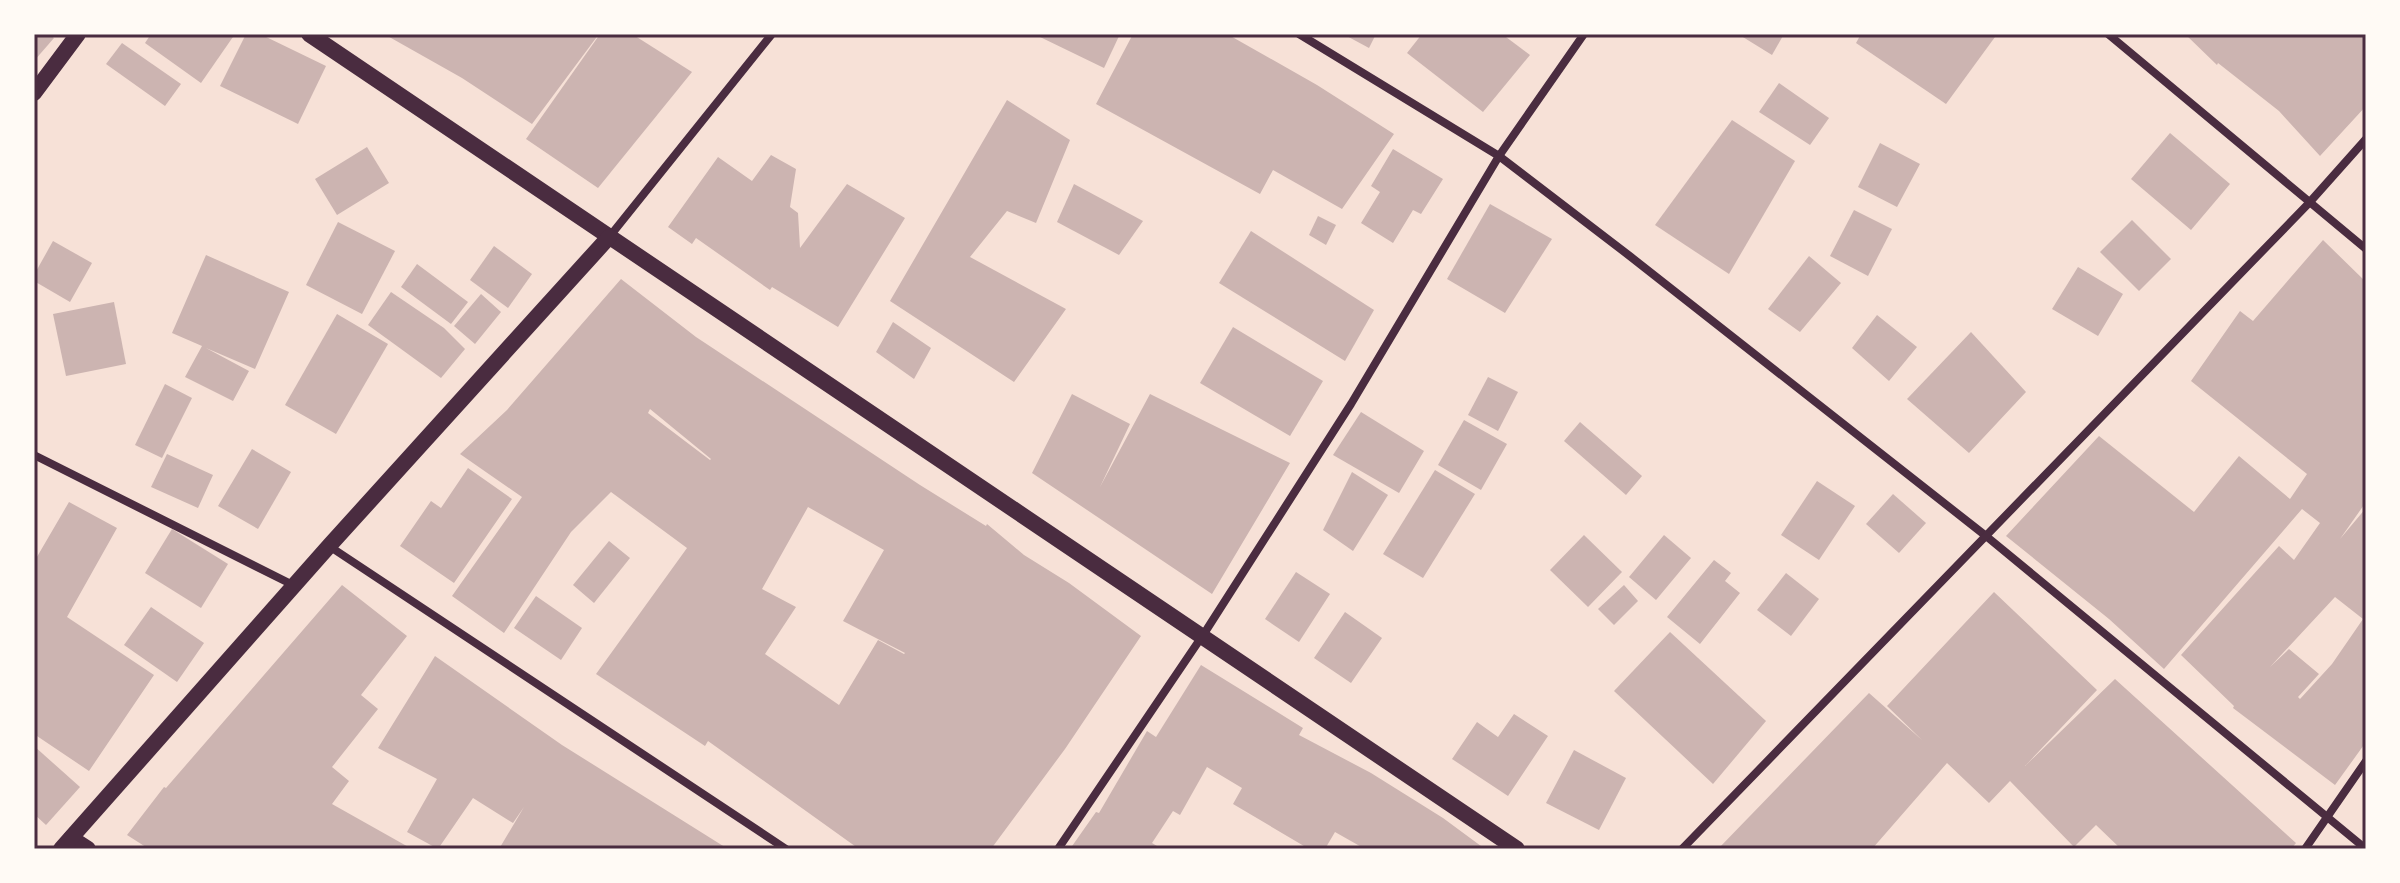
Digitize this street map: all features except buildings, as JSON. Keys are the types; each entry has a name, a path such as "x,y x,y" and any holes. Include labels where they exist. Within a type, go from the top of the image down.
{"main road":[{"path":"34,93 78,34"},
{"path":"309,34 1517,849"},
{"path":"88,849 66,844 329,546 609,237"}],"street":[{"path":"609,237 772,34"},
{"path":"1299,34 1499,156 1986,536 2366,849"},
{"path":"1058,849 1202,637 1351,404 1499,156 1584,34"},
{"path":"2108,34 2366,249"},
{"path":"1682,849 2309,203 2366,139"},
{"path":"34,455 294,586"},
{"path":"329,546 786,849"},
{"path":"2305,849 2366,761"}]}
